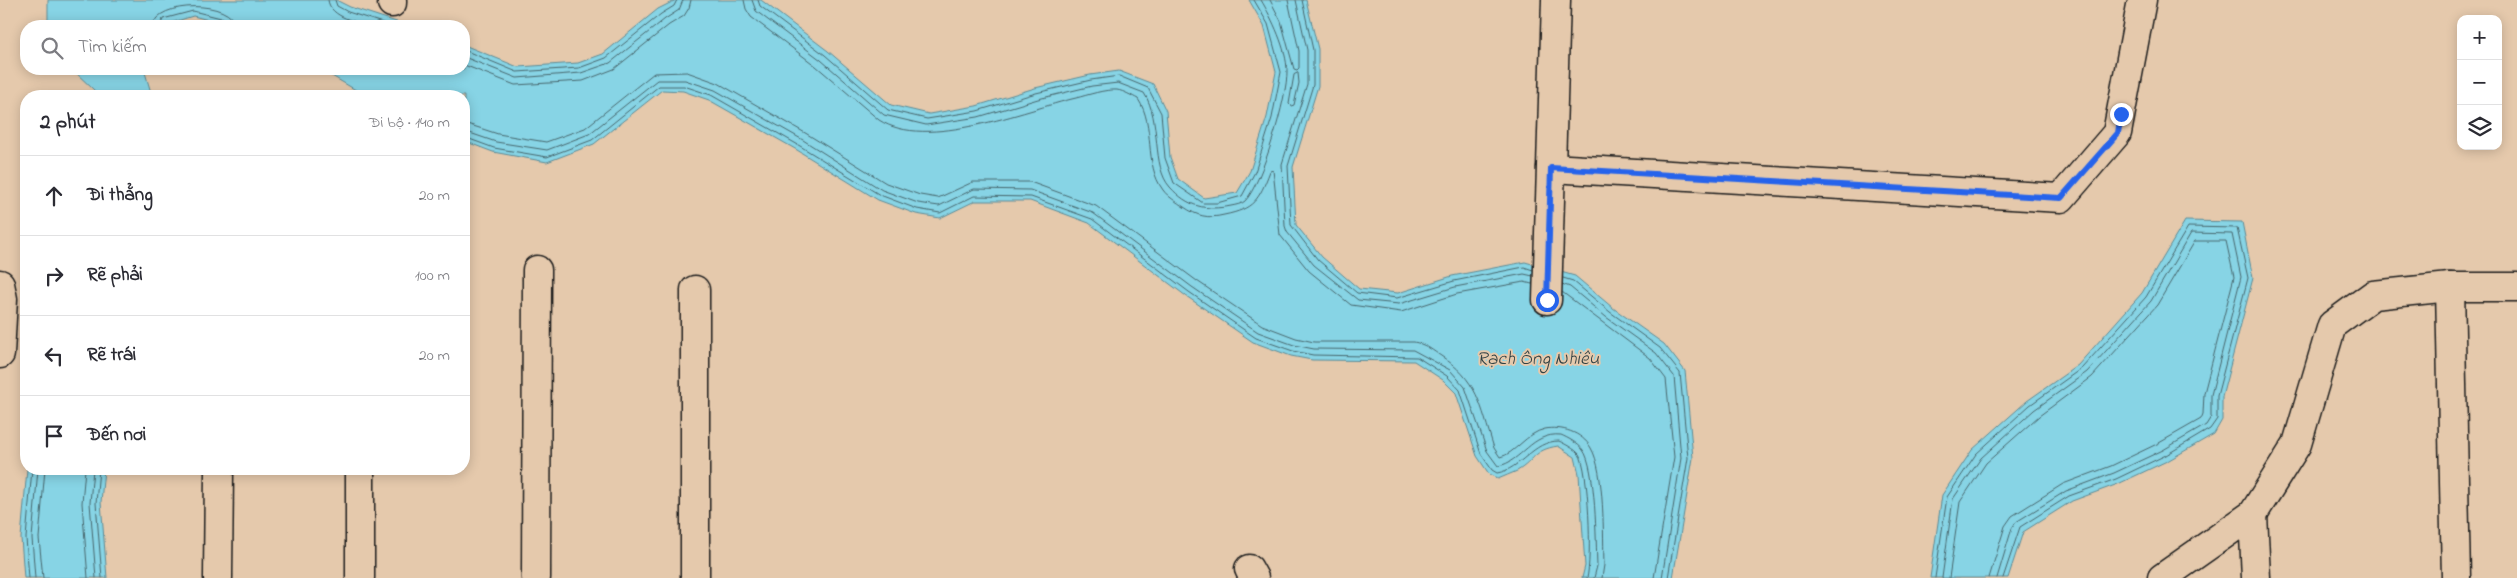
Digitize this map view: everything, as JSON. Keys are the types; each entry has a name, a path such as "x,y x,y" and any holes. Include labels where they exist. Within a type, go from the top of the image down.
{"street":[{"path":"1547,300 1556,0"},
{"path":"1551,168 2061,198 2118,133 2142,0"},
{"path":"536,578 537,270"},
{"path":"0,284 3,299 0,354"},
{"path":"2450,287 2456,578"},
{"path":"2162,578 2253,514 2297,444 2332,325 2373,295 2450,287 2517,287"},
{"path":"695,290 695,578"},
{"path":"218,578 219,475"},
{"path":"360,475 360,578"},
{"path":"2253,514 2256,578"}],"water":[{"path":"48,0 336,0 350,7 390,20 209,20 193,16 180,20 48,20"},
{"name":"Rạch Ông Nhiêu","path":"676,0 761,0 828,51 891,105 929,114 976,106 1035,88 1090,75 1119,71 1153,84 1166,111 1170,157 1178,179 1204,198 1237,193 1250,171 1267,117 1276,72 1264,26 1249,0 1306,0 1318,49 1318,86 1293,167 1296,225 1322,257 1359,289 1398,293 1452,276 1525,262 1575,276 1613,308 1664,344 1685,371 1693,458 1673,578 1582,578 1585,566 1579,474 1575,457 1558,446 1543,450 1517,471 1498,479 1489,474 1477,456 1456,393 1443,380 1414,361 1312,360 1291,356 1253,342 1186,296 1089,223 1030,201 975,201 940,218 916,214 878,200 797,150 709,100 683,91 662,90 594,144 547,162 493,152 470,143 470,90 356,90 330,75 470,75 470,47 518,67 578,63 603,54 658,9"},
{"path":"78,75 146,75 150,90 94,90"},
{"path":"2185,221 2242,222 2253,278 2222,397 2222,420 2214,434 2169,460 2118,484 2072,501 2023,532 2008,578 1930,578 1942,495 1972,450 2027,401 2078,365 2142,293"},
{"path":"26,475 103,475 101,502 107,578 24,578 21,538"}],"route":[{"path":"1547,300 1551,168 2061,198 2118,133 2121,114"}]}
